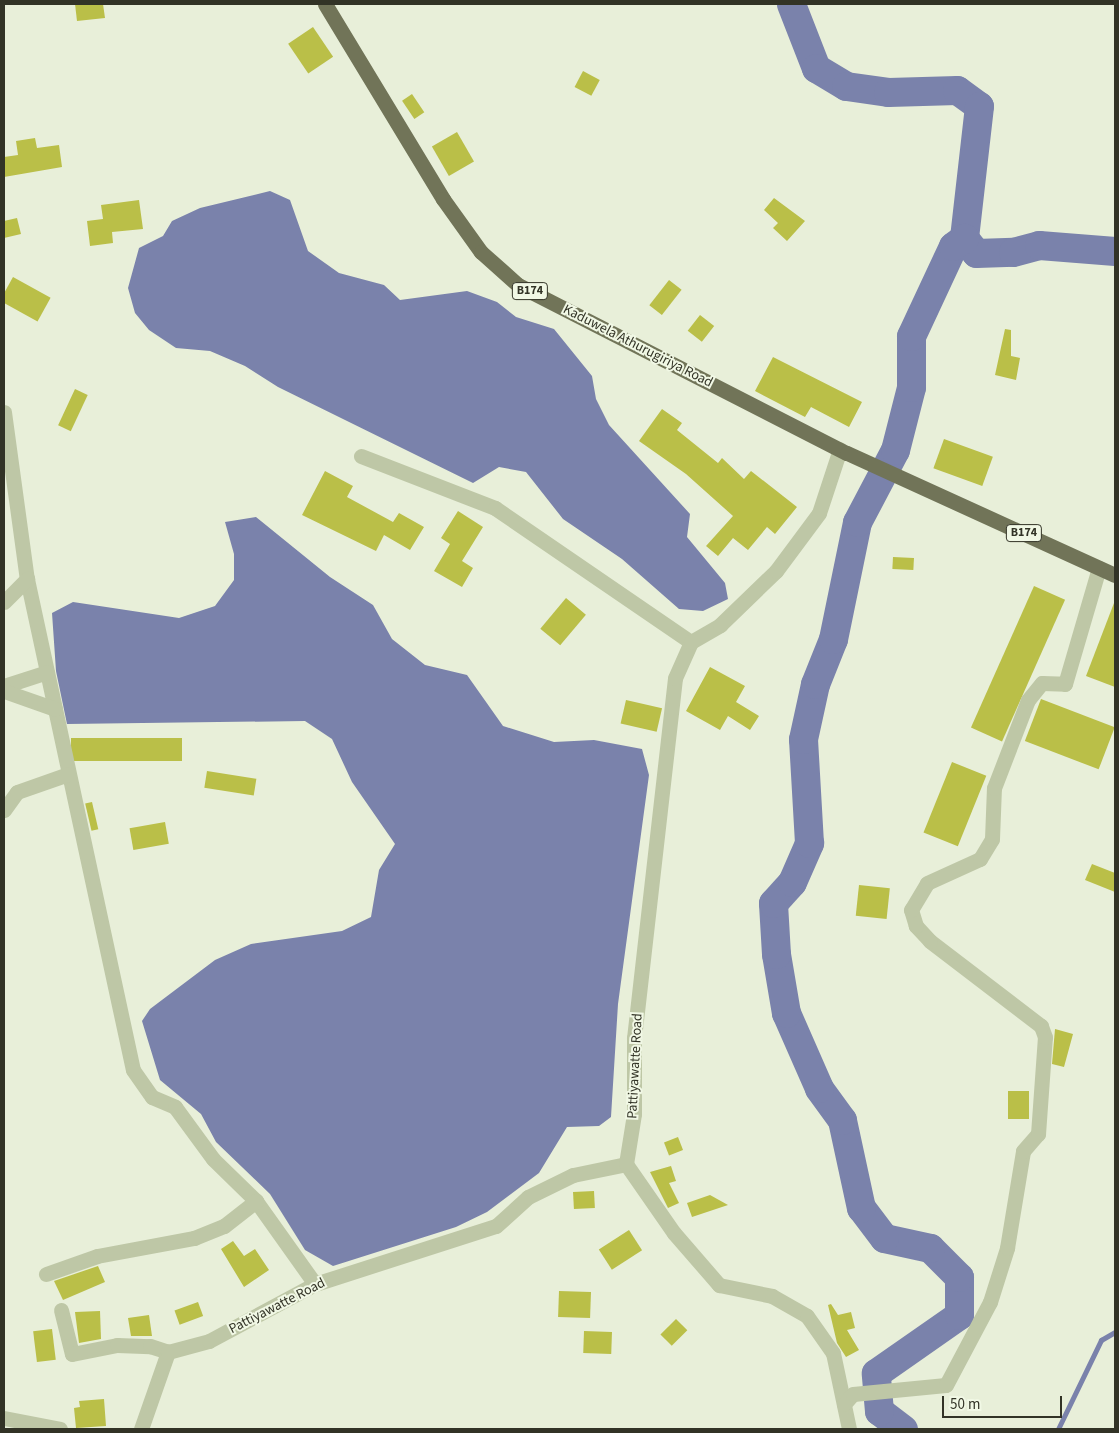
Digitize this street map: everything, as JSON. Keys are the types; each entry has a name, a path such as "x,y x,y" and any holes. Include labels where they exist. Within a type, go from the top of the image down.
{"main road":[{"name":"Kaduwela Athurugiriya Road","path":"325,4 443,199 480,252 518,285 844,451 933,490 1099,568"},
{"name":"B174","path":"1099,568 1115,575"}],"street":[{"path":"4,412 28,579 68,774 133,1070 152,1097 175,1108 213,1159 256,1201 315,1284"},
{"path":"361,456 495,508 691,642 720,624 776,571 818,513 844,451"},
{"path":"844,1404 853,1394 946,1385 990,1302 1004,1257 1023,1151 1038,1134 1045,1037 1041,1026 930,941 916,926 911,910 927,883 980,859 992,839 994,788 1028,700 1042,683 1065,684 1099,568"},
{"path":"4,602 28,579"},
{"name":"Pattiyawatte Road","path":"168,1352 209,1341 315,1284 496,1226 528,1196 573,1175 626,1164 634,1114 634,1038 669,710 675,678 691,642"},
{"path":"4,686 47,672"},
{"path":"4,691 55,710"},
{"path":"4,810 17,792 68,774"},
{"path":"626,1164 674,1233 719,1284 772,1296 807,1316 833,1353 848,1429"},
{"path":"46,1274 97,1256 194,1238 224,1226 256,1201"},
{"path":"61,1310 72,1354 117,1345 150,1346 168,1352 141,1429"},
{"path":"4,1418 60,1429"}],"water":[{"path":"270,191 290,200 308,251 339,273 384,285 400,300 467,291 497,302 516,317 554,329 592,376 596,399 609,425 690,514 687,537 725,583 728,599 703,611 679,609 622,559 563,519 526,472 499,467 473,483 278,387 245,366 210,351 176,348 149,330 135,313 128,288 139,248 163,236 172,221 200,208"},
{"path":"256,517 330,577 373,605 392,639 425,665 467,675 503,726 554,742 594,740 642,749 649,775 618,1004 611,1117 599,1126 567,1127 539,1173 487,1212 456,1227 333,1266 305,1250 270,1194 216,1142 201,1114 160,1080 142,1021 150,1009 215,960 251,944 342,931 371,917 379,870 395,844 352,782 332,739 305,721 67,724 56,671 52,613 73,602 179,618 215,606 234,580 234,554 225,522"}],"building":[{"path":"75,4 103,4 105,18 77,21"},
{"path":"313,27 333,57 308,74 288,44"},
{"path":"583,71 600,80 591,96 575,87"},
{"path":"412,94 424,112 414,119 402,101"},
{"path":"457,132 474,161 449,176 432,146"},
{"path":"35,138 37,148 59,145 62,167 4,177 4,157 18,155 16,141"},
{"path":"774,198 805,221 787,241 773,228 778,223 764,210"},
{"path":"139,200 143,229 112,232 113,243 90,246 87,221 103,219 101,205"},
{"path":"17,218 21,234 4,238 4,221"},
{"path":"13,277 51,298 38,321 4,303 4,293"},
{"path":"669,280 682,290 662,315 649,305"},
{"path":"700,315 714,326 702,342 688,331"},
{"path":"1005,329 1011,330 1011,356 1020,358 1016,380 995,375"},
{"path":"773,357 862,402 849,427 811,407 805,417 755,391"},
{"path":"75,389 88,395 71,431 58,425"},
{"path":"662,409 682,423 677,430 718,463 722,458 744,479 751,471 797,507 775,534 767,527 748,550 733,538 718,556 706,546 733,516 686,474 639,441"},
{"path":"944,439 993,457 982,486 933,468"},
{"path":"325,471 353,486 347,497 393,522 399,513 424,527 410,550 384,535 376,551 302,515"},
{"path":"458,511 483,527 462,561 473,568 462,587 434,571 450,544 441,538"},
{"path":"893,557 914,558 913,570 892,569"},
{"path":"1034,586 1065,600 1002,741 971,728"},
{"path":"566,598 586,615 560,645 540,629"},
{"path":"1115,603 1115,687 1086,676"},
{"path":"710,667 745,686 736,702 759,716 750,730 728,716 720,730 686,711"},
{"path":"1041,699 1115,727 1099,769 1025,741"},
{"path":"626,700 662,708 657,732 621,723"},
{"path":"71,738 182,738 182,761 71,761"},
{"path":"952,762 986,776 958,846 924,832"},
{"path":"207,771 256,779 254,796 204,788"},
{"path":"92,802 98,829 91,831 85,804"},
{"path":"165,822 169,844 133,850 130,828"},
{"path":"1092,864 1115,873 1115,892 1085,880"},
{"path":"859,885 890,888 887,919 856,916"},
{"path":"1055,1029 1073,1034 1064,1067 1052,1064"},
{"path":"1008,1091 1029,1091 1029,1119 1008,1119"},
{"path":"678,1137 683,1150 669,1155 664,1142"},
{"path":"671,1166 676,1181 669,1183 679,1203 668,1208 650,1172"},
{"path":"594,1191 595,1208 574,1209 573,1192"},
{"path":"710,1195 728,1205 692,1217 687,1203"},
{"path":"629,1230 642,1250 612,1270 599,1250"},
{"path":"233,1241 244,1256 255,1249 269,1270 244,1287 221,1249"},
{"path":"98,1266 105,1282 63,1300 54,1281"},
{"path":"559,1291 591,1292 590,1318 558,1317"},
{"path":"198,1302 203,1316 180,1325 175,1311"},
{"path":"831,1304 838,1315 851,1312 855,1328 847,1330 859,1350 846,1357 837,1343 828,1305"},
{"path":"100,1311 101,1339 79,1343 75,1312"},
{"path":"149,1315 152,1336 131,1336 128,1318"},
{"path":"676,1319 687,1330 672,1346 660,1335"},
{"path":"52,1329 56,1360 37,1362 33,1331"},
{"path":"584,1331 612,1332 611,1354 583,1353"},
{"path":"104,1399 106,1426 76,1428 74,1408 80,1407 79,1401"}],"waterway":[{"path":"791,4 816,68 846,86 888,92 957,90 979,106 964,238 976,253 1013,252 1039,245 1115,251"},
{"path":"903,1429 879,1411 876,1373 959,1315 959,1277 930,1248 884,1238 861,1208 842,1120 819,1088 786,1013 776,954 773,903 792,882 809,843 803,739 815,684 833,639 857,522 895,450 911,387 911,336 953,246 964,238"},
{"path":"1058,1429 1101,1340 1115,1332"}]}
